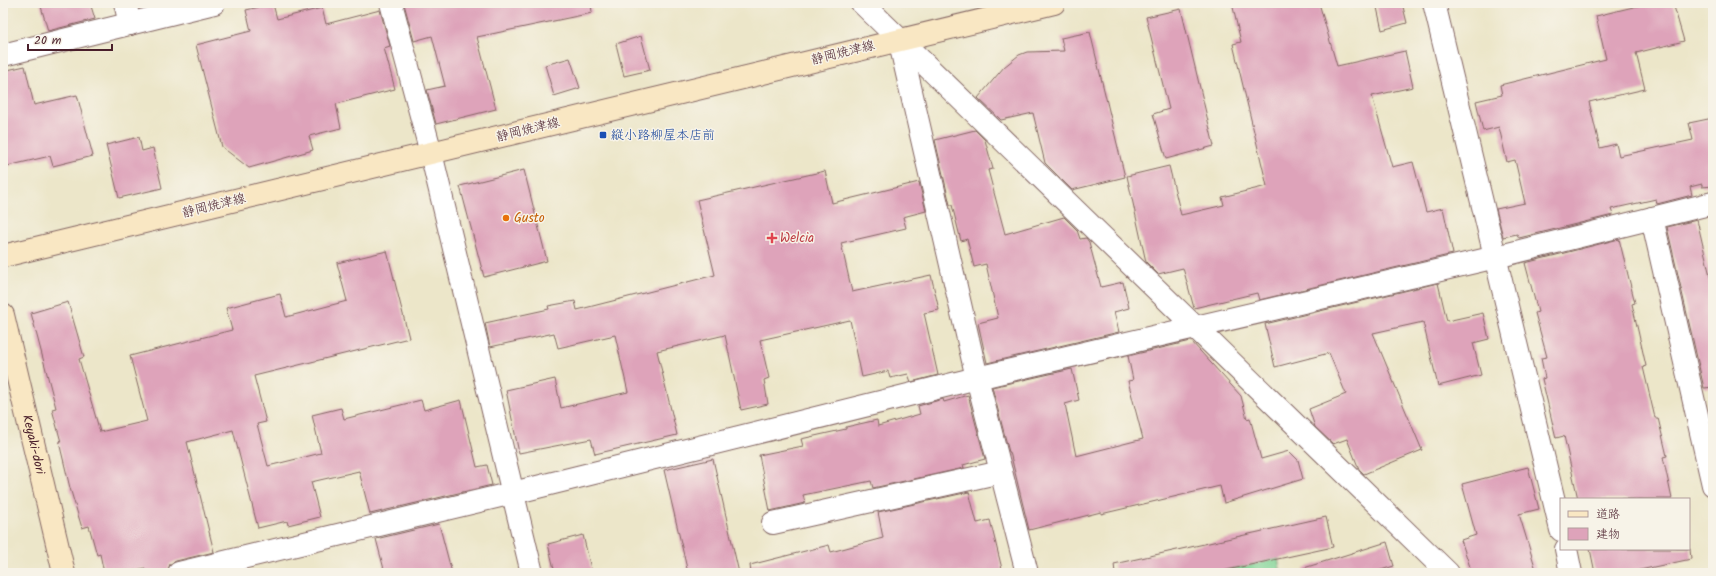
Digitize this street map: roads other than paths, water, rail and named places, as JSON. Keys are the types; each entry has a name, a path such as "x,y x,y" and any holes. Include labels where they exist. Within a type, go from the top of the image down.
{"main road":[{"name":"静岡焼津線","path":"3,256 899,39 1054,3"},
{"name":"Keyaki-dori","path":"3,315 64,573"}],"street":[{"path":"125,3 130,24"},
{"path":"3,55 214,3"},
{"path":"391,3 431,153 532,573"},
{"path":"862,3 1448,573"},
{"path":"1434,3 1560,526"},
{"path":"899,39 977,378 1027,573"},
{"path":"179,573 513,493 977,378 1496,257 1713,203"},
{"path":"1652,218 1713,485"},
{"path":"773,523 1001,472"},
{"path":"1566,550 1571,573"}],"place":[{"name":"縦小路柳屋本店前","path":"603,135"},
{"name":"Gusto","path":"506,218"},
{"name":"Welcia","path":"772,238"}]}
